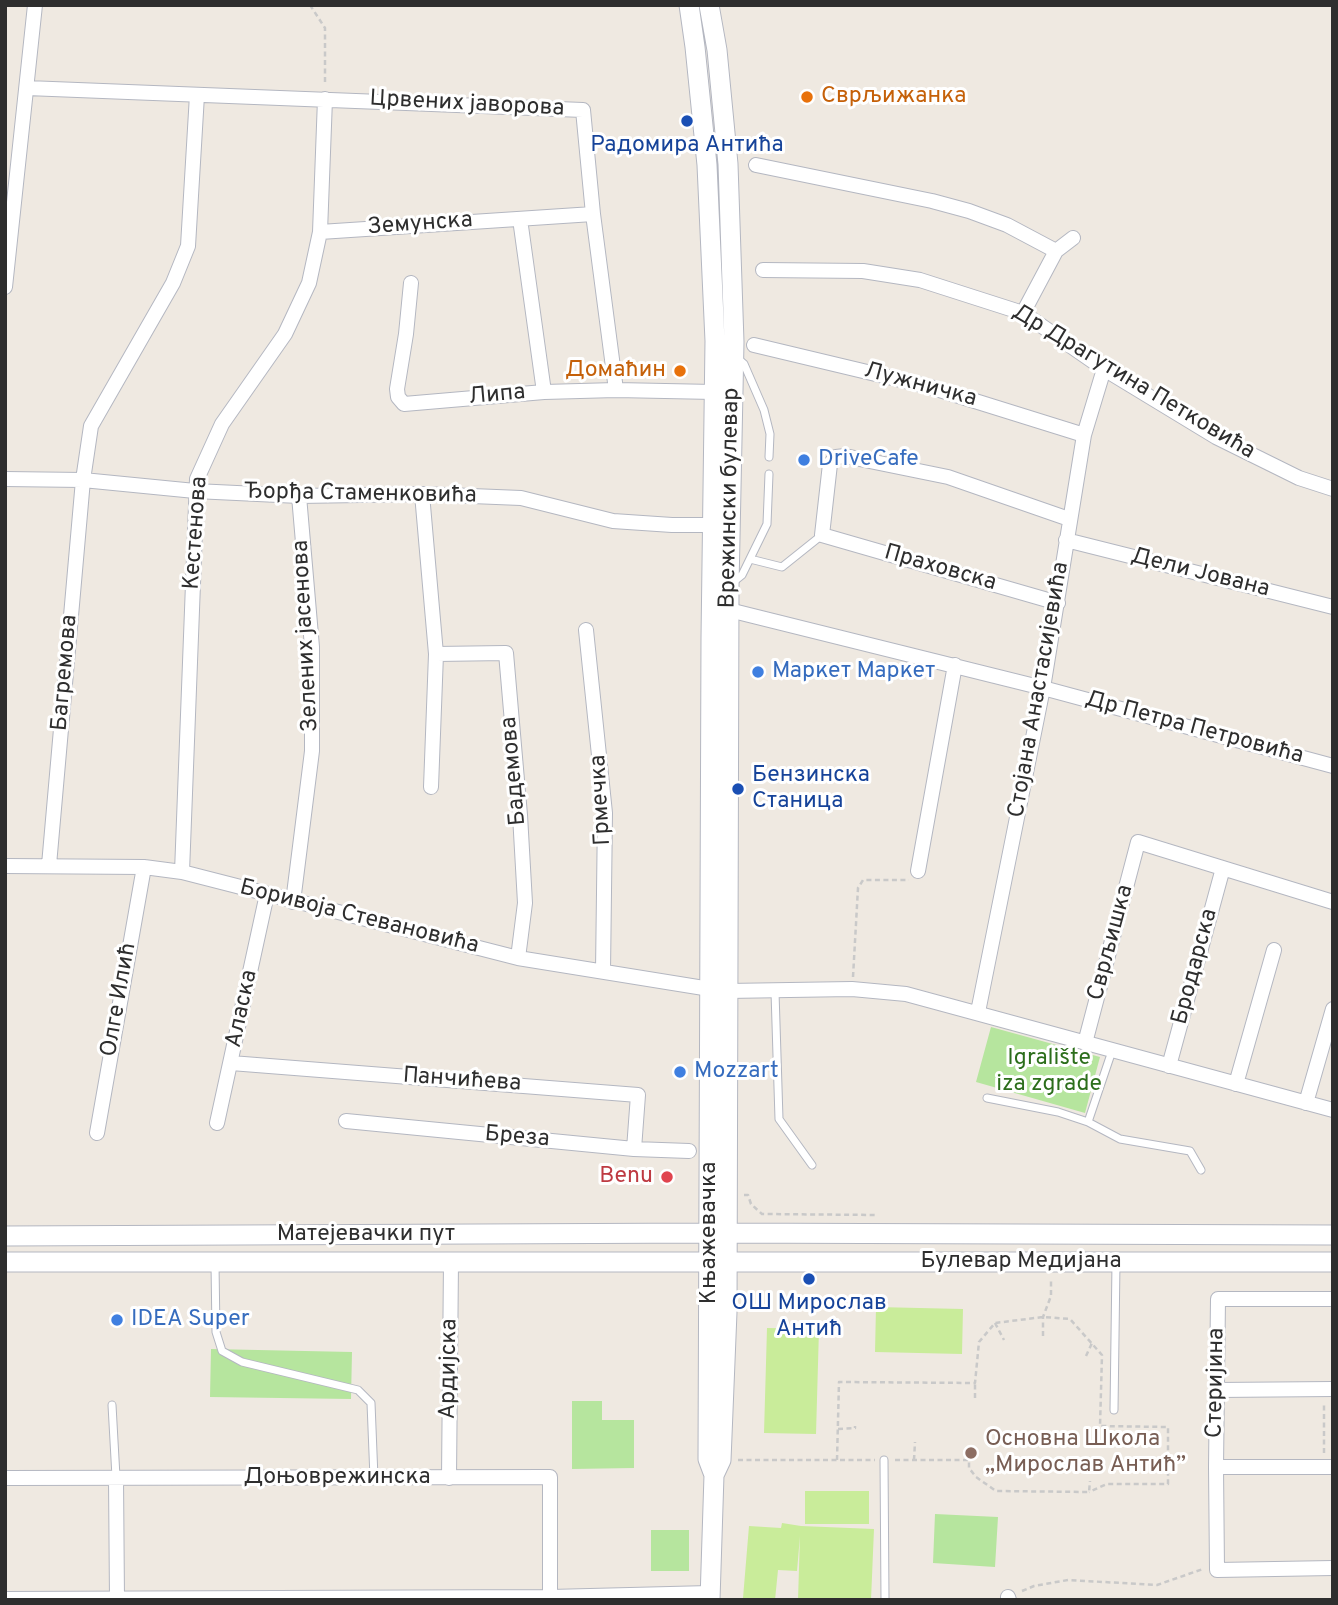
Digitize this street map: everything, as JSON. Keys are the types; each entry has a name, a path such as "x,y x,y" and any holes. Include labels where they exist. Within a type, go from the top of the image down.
{"main road":[{"name":"Врежински булевар","path":"689,5 697,57 707,165 715,341 712,525 719,990"},
{"name":"Врежински булевар","path":"709,5 717,50 728,164 734,355 719,990"},
{"name":"Књажевачка","path":"710,1597 714,1475 708,1459 719,1261 719,990"},
{"name":"Булевар Медијана","path":"719,1233 1333,1235"},
{"name":"Матејевачки пут","path":"5,1236 719,1233"},
{"name":"Булевар Медијана","path":"719,1261 1333,1262"},
{"name":"Матејевачки пут","path":"5,1262 719,1261"}],"street":[{"path":"5,287 35,5"},
{"name":"Црвених јаворова","path":"27,88 583,110 593,214 616,390"},
{"path":"83,480 91,426 173,283 188,246 197,95"},
{"name":"Кестенова","path":"182,872 195,491 203,463 222,424 285,334 309,283 320,232 325,99"},
{"path":"756,165 969,211 1007,225 1056,251"},
{"name":"Земунска","path":"320,232 593,214"},
{"path":"520,219 544,392"},
{"path":"1023,313 1056,251 1073,238"},
{"name":"Др Драгутина Петковића","path":"763,270 863,271 920,280 1023,313 1104,369 1216,437 1299,478 1333,489"},
{"name":"Липа","path":"411,283 397,389 398,397 404,404 544,392 714,392"},
{"name":"Лужничка","path":"754,345 930,387 1084,435"},
{"name":"Стојана Анастасијевића","path":"978,1012 1043,688 1084,435 1104,369"},
{"path":"822,535 830,464 836,457 845,456 948,477 1069,519"},
{"name":"Ђорђа Стаменковића","path":"5,479 83,480 195,491 299,496 422,494 521,498 587,515 641,524 712,525"},
{"name":"Багремова","path":"49,865 83,480"},
{"path":"422,494 436,654 431,787"},
{"name":"Зелених јасенова","path":"293,902 312,751 312,647 299,496"},
{"name":"Праховска","path":"822,535 1058,603"},
{"name":"Дели Јована","path":"1066,541 1333,607"},
{"name":"Др Петра Петровића","path":"729,610 955,665 1333,766"},
{"name":"Грмечка","path":"586,630 605,813 603,971"},
{"name":"Бадемова","path":"436,654 506,653 525,904 517,958"},
{"path":"918,872 955,665"},
{"name":"Сврљишка","path":"1085,1043 1138,842 1223,868"},
{"name":"Боривоја Стевановића","path":"5,866 144,867 182,872 517,958 719,990 775,992 852,989 906,994 1333,1110"},
{"name":"Олге Илић","path":"97,1133 144,867"},
{"path":"1223,868 1333,902"},
{"name":"Бродарска","path":"1170,1066 1223,868"},
{"name":"Аласка","path":"217,1123 267,894"},
{"path":"1236,1084 1274,950"},
{"path":"1306,1103 1333,1009"},
{"name":"Панчићева","path":"231,1063 638,1095 634,1149"},
{"name":"Бреза","path":"346,1121 634,1149 688,1151"},
{"name":"Ардијска","path":"449,1478 452,1261"},
{"name":"Стеријина","path":"1217,1570 1218,1299 1333,1299"},
{"path":"1217,1390 1328,1390"},
{"name":"Стеријина","path":"1216,1467 1328,1467"},
{"name":"Доњоврежинска","path":"5,1478 550,1477 550,1598"},
{"path":"116,1478 117,1599"},
{"path":"1217,1570 1333,1568 1333,1578"},
{"path":"5,1599 710,1597"}],"lane":[{"path":"734,355 744,364 764,410 769,434 769,457"},
{"path":"729,586 742,575 767,524 769,474"},
{"path":"750,559 782,566 822,535"},
{"path":"775,992 779,1119 812,1165"},
{"path":"1088,1122 1112,1051"},
{"path":"987,1098 1058,1112 1088,1122 1120,1139 1190,1152 1201,1170"},
{"path":"215,1261 216,1332 222,1351 242,1362 358,1390 371,1403 374,1478"},
{"path":"1114,1410 1116,1262"},
{"path":"112,1405 116,1478"},
{"path":"884,1460 885,1600"}],"path":[{"path":"310,5 325,28 325,99"},
{"path":"852,989 858,888 863,880 907,881 915,878 918,872"},
{"path":"748,1195 751,1204 762,1213"},
{"path":"1043,1336 1043,1317 1051,1296 1051,1279"},
{"path":"975,1398 979,1342 995,1323 1004,1340"},
{"path":"1086,1356 1093,1343"},
{"path":"838,1460 839,1382 975,1384"},
{"path":"1328,1390 1328,1467"},
{"path":"838,1429 855,1426"},
{"path":"914,1460 915,1442"},
{"path":"734,1460 969,1460 969,1468 976,1477 996,1491 1089,1492 1090,1481"},
{"path":"1009,1599 1034,1586 1068,1580 1157,1585 1199,1569 1217,1570"}],"green space":[{"name":"Igralište iza zgrade","path":"991,1027 1100,1057 1085,1113 976,1082"},
{"path":"876,1307 963,1309 962,1354 875,1352"},
{"path":"767,1328 819,1329 816,1434 764,1433"},
{"path":"211,1349 352,1352 351,1399 210,1397"},
{"path":"572,1401 602,1401 602,1420 634,1420 634,1468 572,1469"},
{"path":"805,1491 869,1491 869,1524 805,1524"},
{"path":"935,1514 998,1517 995,1567 933,1563"},
{"path":"782,1523 874,1529 871,1600 798,1600 800,1536 797,1571 778,1570 775,1600 743,1598 749,1526 781,1528"},
{"path":"651,1530 689,1530 689,1571 651,1571"}],"place":[{"name":"Сврљижанка","path":"807,97"},
{"name":"Радомира Антића","path":"687,121"},
{"name":"Домаћин","path":"680,371"},
{"name":"DriveCafe","path":"804,460"},
{"name":"Маркет Маркет","path":"758,672"},
{"name":"Бензинска Станица","path":"738,789"},
{"name":"Mozzart","path":"680,1072"},
{"name":"Benu","path":"667,1177"},
{"name":"ОШ Мирослав Антић","path":"809,1279"},
{"name":"IDEA Super","path":"117,1320"},
{"name":"Основна Школа „Мирослав Антић”","path":"971,1453"}]}
